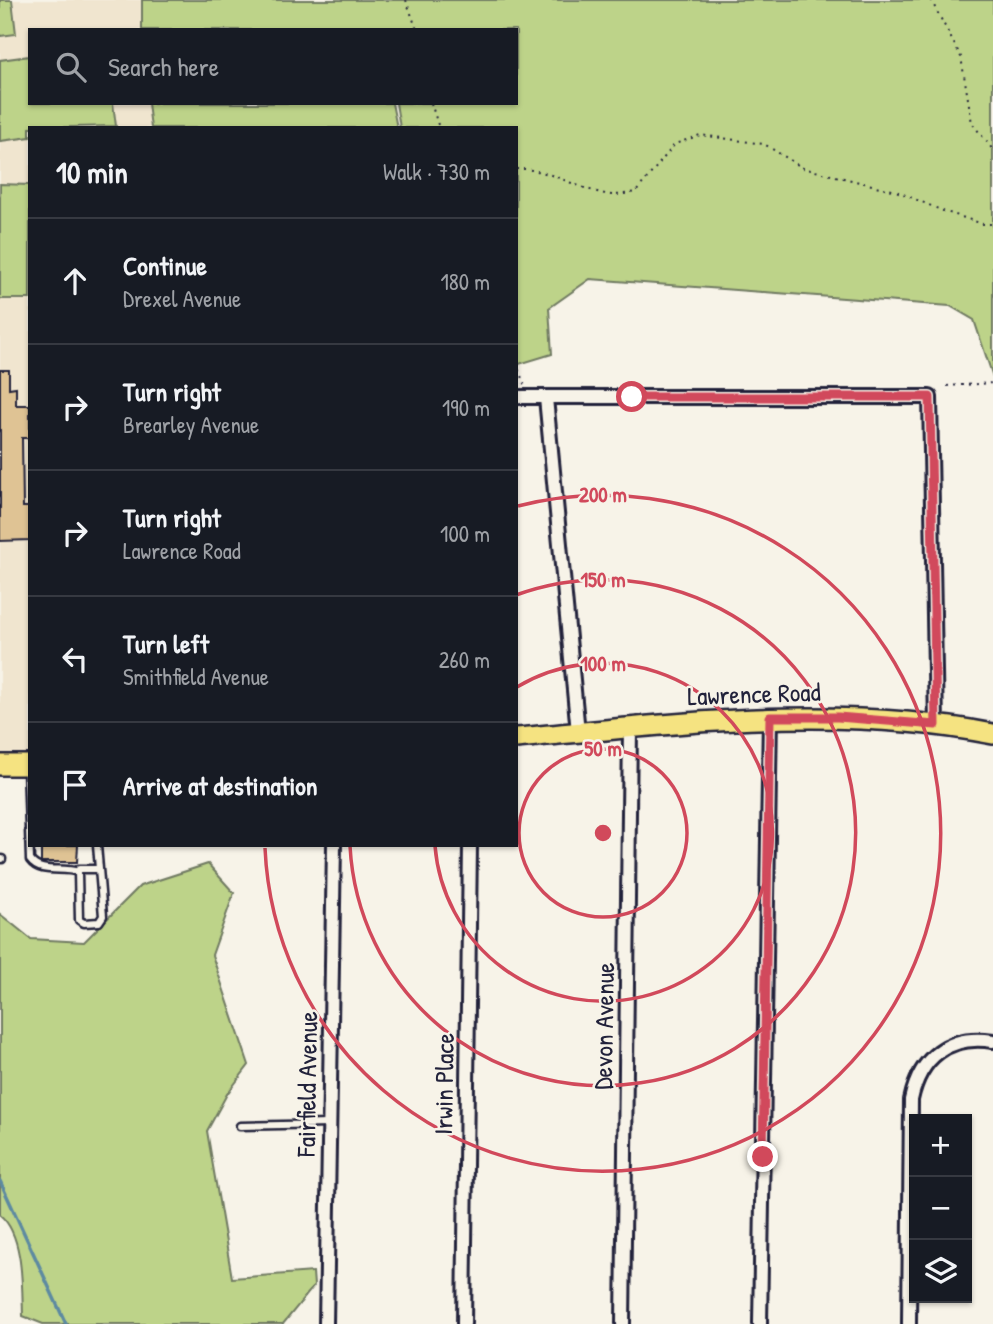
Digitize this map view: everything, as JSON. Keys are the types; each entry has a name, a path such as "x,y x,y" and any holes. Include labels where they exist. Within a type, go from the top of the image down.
{"main road":[{"name":"Lawrence Road","path":"518,738 770,717 865,719 936,725 993,734"},
{"path":"0,765 28,765"}],"street":[{"path":"523,397 930,397 936,725"},
{"path":"546,398 578,732"},
{"path":"760,1324 770,717"},
{"name":"Devon Avenue","path":"623,1324 630,728"},
{"name":"Fairfield Avenue","path":"326,1324 334,847"},
{"name":"Irwin Place","path":"464,1324 470,847"},
{"path":"909,1324 911,1100 914,1086 925,1066 941,1050 967,1040 993,1041"}],"lane":[{"path":"30,847 30,860 43,869 78,872 79,869 99,869"},
{"path":"78,872 79,920 84,923 99,922 103,916 97,847"},
{"path":"240,1126 329,1124"}],"path":[{"path":"406,0 416,28"},
{"path":"931,0 961,57 972,123 993,150"},
{"path":"432,105 438,126"},
{"path":"518,169 527,169 586,189 615,195 636,192 675,144 700,135 764,144 803,168 896,191 943,211 983,224 993,224"},
{"path":"518,373 523,397"},
{"path":"947,386 993,383"}],"shaded area":[{"path":"0,0 142,0 142,28 28,28 28,105 148,105 151,126 28,126 28,754 0,755"}],"green space":[{"path":"0,0 12,0 16,34 0,36"},
{"path":"142,0 993,0 993,377 974,320 950,306 590,279 549,308 552,354 518,364 518,126 400,126 396,105 518,105 518,28 142,28"},
{"path":"28,56 28,105 113,105 116,126 28,126 28,137 0,141 0,60"},
{"path":"148,105 392,105 397,126 151,126"},
{"path":"0,184 28,185 28,299 0,299"},
{"path":"208,864 234,893 212,955 249,1065 227,1094 207,1131 232,1278 313,1272 314,1286 283,1324 43,1324 23,1316 18,1248 8,1224 0,1215 0,914 31,939 84,942 140,886"}],"building":[{"path":"0,370 9,370 9,388 16,387 16,405 28,405 28,438 22,438 23,507 28,507 28,540 0,541"},
{"path":"41,847 78,847 77,862 41,862"}],"waterway":[{"path":"0,1181 66,1324"}],"route":[{"path":"632,397 930,397 936,725 838,717 770,717 763,1157"}]}
